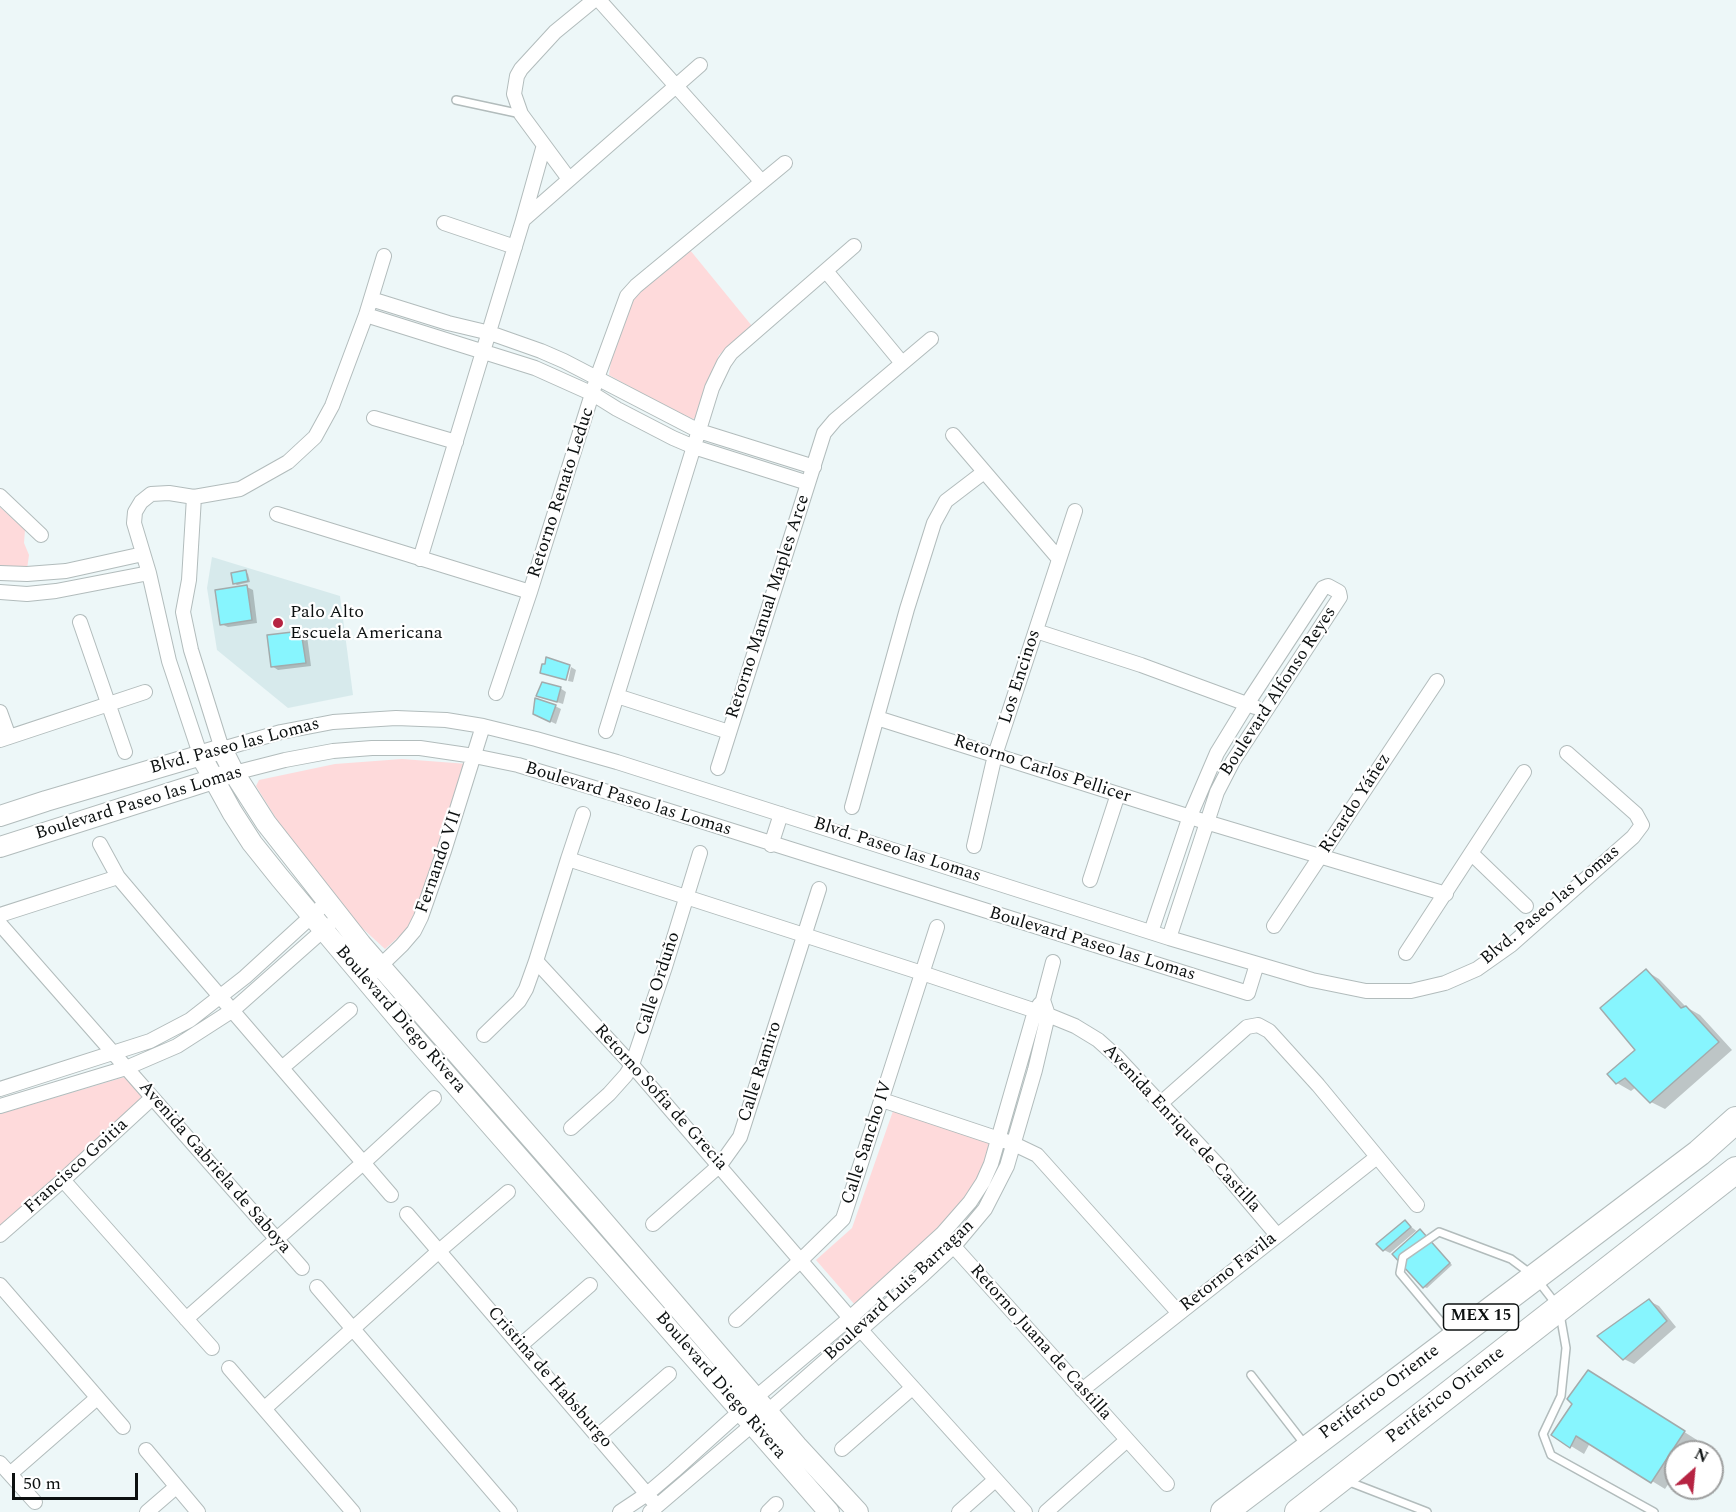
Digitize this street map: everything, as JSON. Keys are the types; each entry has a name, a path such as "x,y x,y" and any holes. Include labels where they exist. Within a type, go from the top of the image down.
{"highway":[{"name":"Periferico Oriente","path":"1224,1512 1699,1153 1736,1120"},
{"name":"Periférico Oriente","path":"1298,1512 1736,1170"}],"street":[{"path":"569,179 521,114 514,94 517,76 521,69 555,32 594,0"},
{"path":"599,0 762,182"},
{"path":"523,220 700,65"},
{"path":"420,559 490,333 544,145"},
{"name":"Retorno Renato Leduc","path":"496,693 597,378 627,296 636,286 785,163"},
{"path":"444,224 514,247"},
{"path":"606,731 712,388 724,363 731,353 854,246"},
{"name":"Boulevard Diego Rivera","path":"384,256 366,315 332,406 315,437 288,462 240,489 194,497 169,492 151,494 141,502 135,512 134,523 149,573 169,661 200,754 252,843 317,923 829,1512"},
{"path":"826,271 902,363"},
{"path":"371,299 448,323 490,333 564,361 699,431 813,467"},
{"path":"399,325 405,309"},
{"path":"366,315 534,368 593,394 642,423 694,447 808,483"},
{"path":"442,339 448,323"},
{"name":"Retorno Manual Maples Arce","path":"718,768 824,434 829,426 931,339"},
{"path":"374,417 456,442"},
{"path":"953,435 1059,559"},
{"path":"852,807 907,609 939,511 946,501 984,472"},
{"path":"0,496 41,535"},
{"name":"Boulevard Diego Rivera","path":"194,497 189,580 183,612 196,669 222,749 234,773 266,823 381,967 761,1405 858,1512"},
{"name":"Los Encinos","path":"974,846 995,755 1076,511"},
{"name":"Retorno Renato Leduc","path":"277,514 530,592"},
{"path":"0,573 27,574 66,571 143,554"},
{"path":"84,567 87,585"},
{"path":"0,592 27,594 149,573"},
{"path":"27,574 27,594"},
{"name":"Boulevard Alfonso Reyes","path":"1151,932 1190,816 1217,753 1323,588 1328,586 1339,592 1340,597 1233,761 1217,792 1169,938"},
{"path":"80,622 125,752"},
{"path":"1036,631 1141,665 1265,711"},
{"name":"Ricardo Yáñez","path":"1274,926 1437,681"},
{"path":"0,712 4,739 145,692"},
{"name":"Retorno Manual Maples Arce","path":"617,696 729,732"},
{"name":"Blvd. Paseo las Lomas","path":"0,816 200,754 280,732 333,722 396,718 446,720 483,726 617,762 1169,938 1312,980 1366,991 1411,991 1445,983 1477,969 1511,945 1567,898 1633,837 1642,825 1636,814 1567,753"},
{"name":"Retorno Carlos Pellicer","path":"878,718 1206,822 1446,894"},
{"name":"Fernando VII","path":"365,980 381,967 414,931 421,917 483,726"},
{"name":"Boulevard Paseo las Lomas","path":"0,847 213,779 285,760 333,751 420,748 518,765 1248,993 1257,964"},
{"path":"1406,953 1524,772"},
{"path":"1090,880 1118,794"},
{"path":"484,1035 519,1001 526,989 583,814"},
{"path":"771,845 781,814"},
{"path":"100,844 118,877 391,1196"},
{"path":"1180,849 1196,853"},
{"name":"Calle Orduño","path":"571,1128 609,1094 632,1065 700,852"},
{"path":"1472,854 1526,906"},
{"path":"568,860 1042,1009"},
{"path":"0,915 118,877"},
{"name":"Calle Ramiro","path":"653,1224 720,1165 740,1137 819,890"},
{"path":"1167,890 1183,895"},
{"path":"0,1089 150,1041 170,1032 221,997 333,909"},
{"path":"0,1106 126,1068 177,1046 233,1010 317,923"},
{"name":"Avenida Gabriela de Saboya","path":"0,924 302,1268"},
{"name":"Calle Sancho IV","path":"736,1320 843,1219 937,927"},
{"name":"Retorno Sofia de Grecia","path":"536,961 632,1065 860,1329"},
{"name":"Boulevard Diego Rivera","path":"761,1405 790,1369 850,1318 942,1233 970,1202 983,1182 999,1139 1042,1009 1053,962"},
{"name":"Avenida Enrique de Castilla","path":"1042,1009 1098,1040 1117,1057 1217,1164 1277,1235"},
{"name":"Boulevard Luis Barragan","path":"761,1405 801,1382 954,1246 985,1209 1006,1167 1014,1144 1045,1034 1042,1009"},
{"path":"282,1067 350,1010"},
{"path":"1161,1103 1246,1027 1258,1025 1269,1031 1318,1085 1417,1205"},
{"name":"Francisco Goitia","path":"0,1235 152,1098"},
{"path":"186,1319 434,1098"},
{"path":"882,1100 1014,1144 1037,1155 1178,1312"},
{"name":"Retorno Favila","path":"1082,1390 1377,1157"},
{"path":"543,1185 560,1171"},
{"path":"63,1180 212,1348"},
{"path":"265,1408 508,1192"},
{"name":"Cristina de Habsburgo","path":"407,1214 599,1436 647,1494 657,1510"},
{"name":"Retorno Juana de Castilla","path":"942,1233 1167,1484"},
{"path":"0,1285 123,1427"},
{"path":"521,1345 590,1285"},
{"path":"317,1287 510,1512"},
{"path":"860,1329 1025,1512"},
{"path":"822,1342 832,1353"},
{"path":"229,1368 353,1512"},
{"path":"790,1369 801,1382"},
{"path":"599,1436 669,1374"},
{"path":"842,1449 912,1388"},
{"path":"10,1474 98,1398"},
{"path":"620,1512 647,1494 707,1442 746,1418 761,1405"},
{"path":"657,1510 719,1454 746,1418"},
{"path":"1046,1512 1127,1440"},
{"path":"707,1442 719,1454"},
{"path":"146,1450 198,1512"},
{"path":"0,1463 35,1502"},
{"path":"674,1471 684,1484"},
{"path":"959,1512 995,1479"},
{"path":"147,1512 176,1487"}],"lane":[{"path":"456,100 521,114"},
{"path":"1454,1337 1400,1273 1403,1257 1439,1232 1511,1259 1534,1276 1559,1308 1566,1348 1561,1396 1543,1434 1551,1455 1654,1512"},
{"path":"1251,1375 1307,1448"},
{"path":"1342,1479 1427,1512"}],"shaded area":[{"path":"690,250 752,326 719,355 701,415 693,419 609,375 611,360 633,297"},
{"path":"0,507 25,530 24,543 29,555 27,569 0,567"},
{"name":"Palo Alto Escuela Americana","path":"212,557 340,596 353,695 288,708 217,650 207,588"},
{"path":"402,759 468,764 413,924 385,949 360,926 277,820 256,786 259,780 335,764"},
{"path":"128,1076 146,1096 0,1228 0,1114"},
{"path":"893,1111 995,1144 982,1180 928,1241 855,1305 816,1260 852,1228"}],"building":[{"path":"246,570 248,581 233,584 231,573"},
{"path":"247,585 252,620 220,625 215,590"},
{"path":"301,631 306,663 271,667 267,635"},
{"path":"546,657 570,665 566,680 540,673"},
{"path":"542,682 561,687 557,702 536,696"},
{"path":"535,698 556,705 550,722 533,714"},
{"path":"1646,969 1681,1008 1686,1006 1719,1042 1650,1103 1625,1078 1616,1084 1607,1074 1635,1050 1600,1008"},
{"path":"1405,1220 1411,1227 1383,1251 1376,1244"},
{"path":"1420,1229 1450,1263 1423,1288 1392,1254"},
{"path":"1649,1299 1667,1321 1623,1360 1597,1336"},
{"path":"1588,1370 1685,1431 1679,1440 1664,1440 1664,1463 1651,1483 1576,1436 1570,1448 1551,1435 1572,1404 1567,1399"}],"place":[{"name":"Palo Alto Escuela Americana","path":"278,623"}]}
